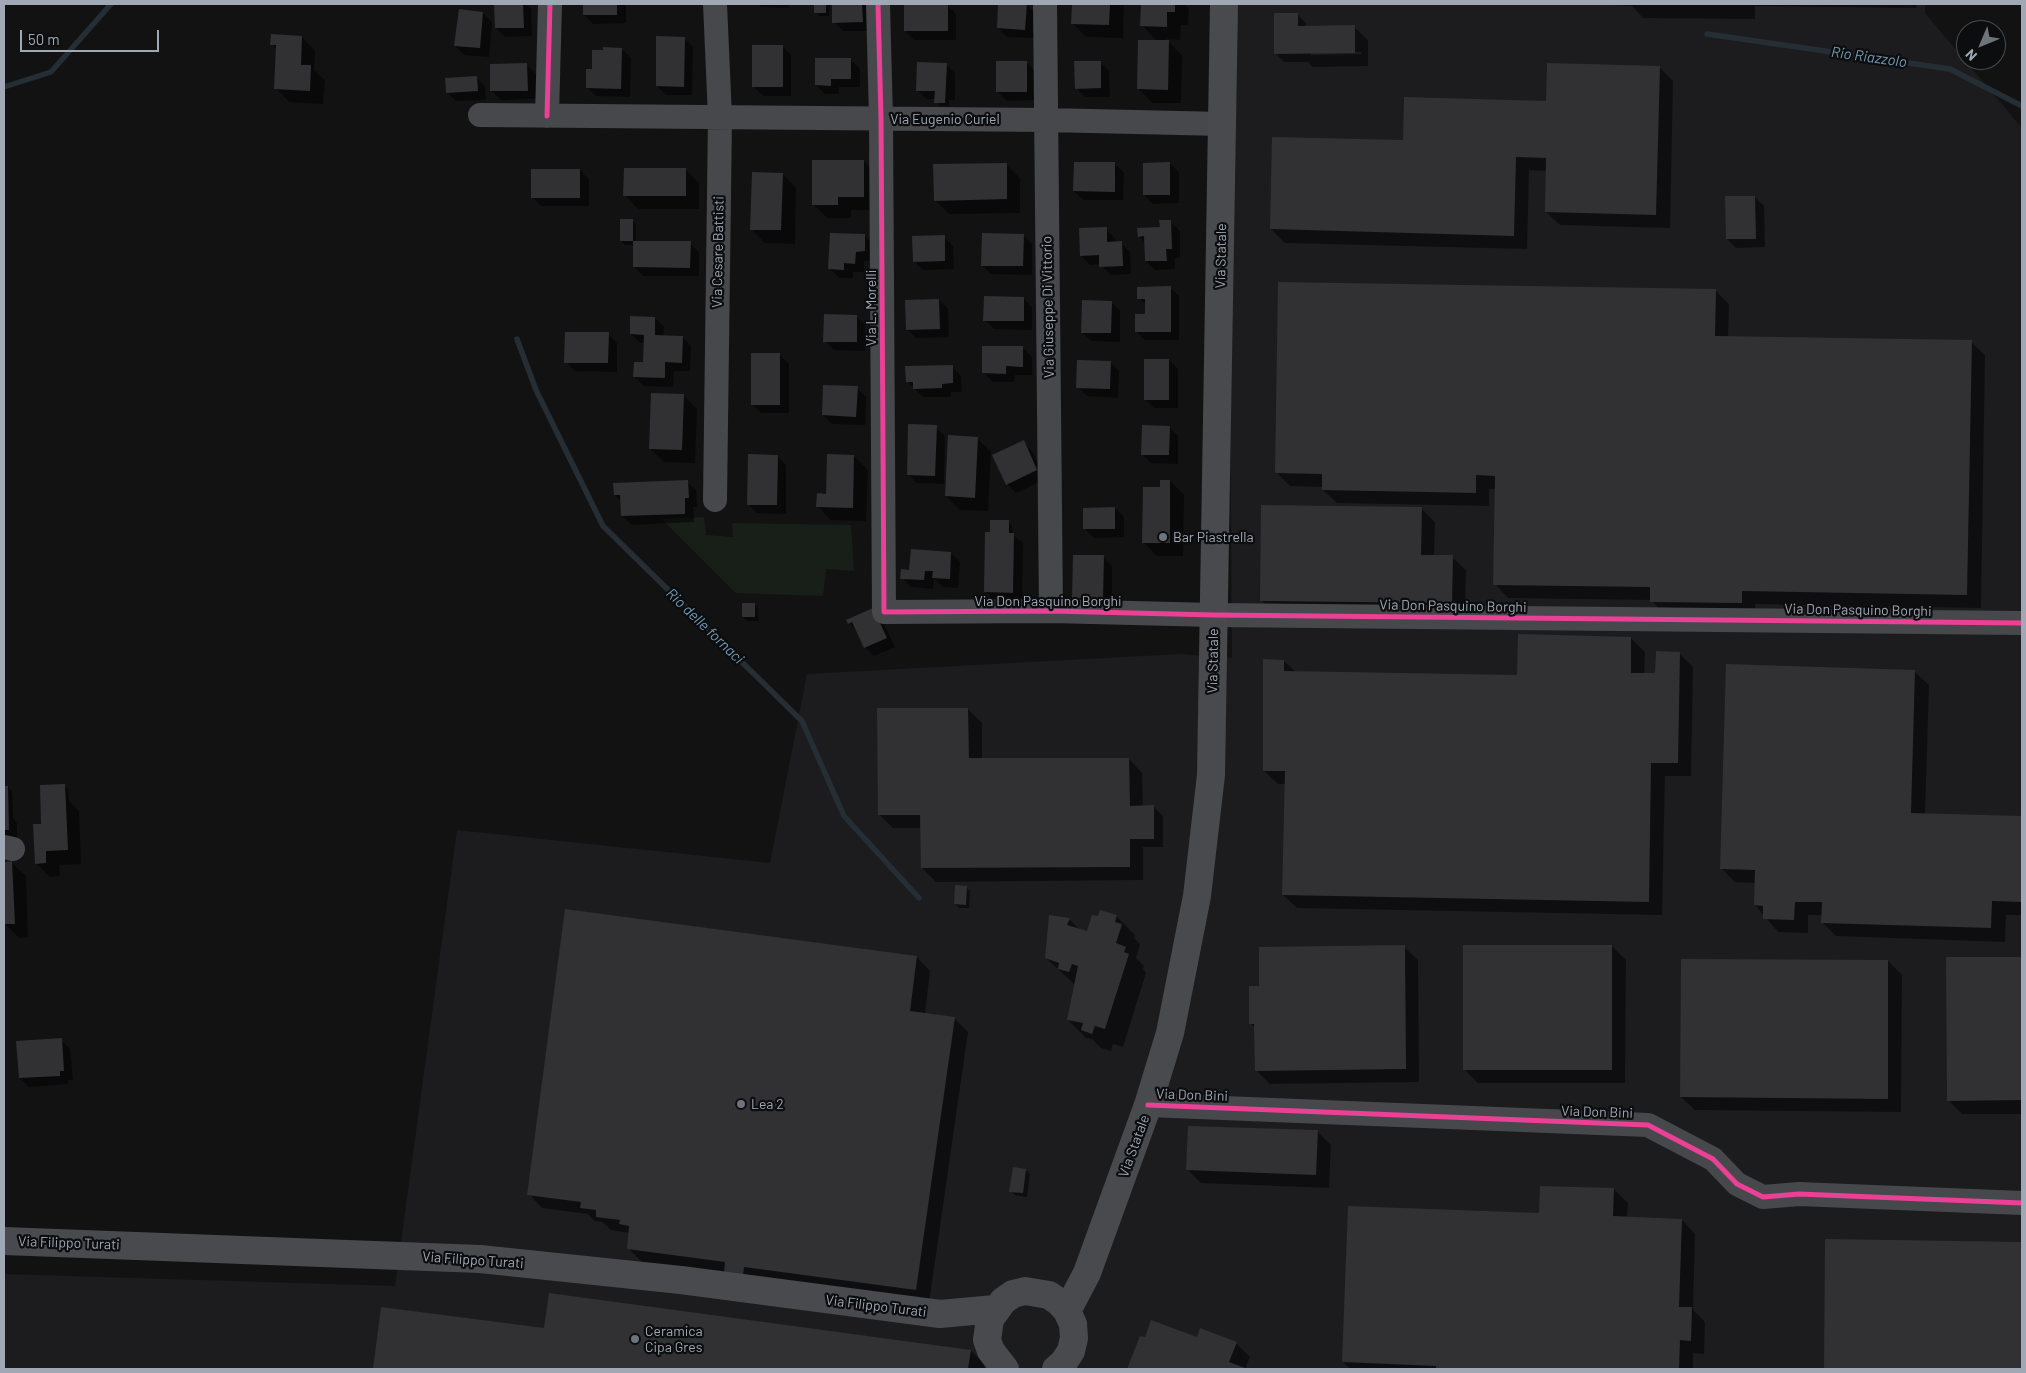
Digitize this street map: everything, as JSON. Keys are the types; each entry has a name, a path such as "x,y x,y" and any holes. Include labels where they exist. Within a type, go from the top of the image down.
{"main road":[{"name":"Via Statale","path":"1067,1312 1087,1273 1148,1105 1170,1033 1197,896 1211,775 1224,124 1224,4"},
{"name":"Via Filippo Turati","path":"4,1241 480,1259 681,1280 940,1314 995,1309"},
{"name":"Via Statale","path":"995,1309 1013,1294 1036,1291 1065,1277 1098,1242"},
{"path":"1036,1291 1049,1295 1059,1302 1073,1324 1074,1338 1071,1351 1056,1369"},
{"path":"995,1309 990,1319 987,1340 991,1351 1005,1369"},
{"name":"Via Filippo Turati","path":"940,1314 987,1340"}],"street":[{"path":"547,116 550,4"},
{"name":"Via Cesare Battisti","path":"715,4 720,117 716,500"},
{"name":"Via L. Morelli","path":"878,4 881,118 884,612"},
{"name":"Via Giuseppe Di Vittorio","path":"1045,4 1051,611"},
{"name":"Via Eugenio Curiel","path":"480,115 881,118 1224,124"},
{"name":"Via Don Pasquino Borghi","path":"884,612 1051,611 1214,615 2022,623"},
{"name":"Via Don Bini","path":"1148,1105 1648,1125 1712,1158 1737,1184 1763,1197 1799,1194 2022,1204"}],"shaded area":[{"path":"1227,4 1925,4 1925,13 1956,50 1956,70 1973,70 2022,128 2022,1369 4,1369 4,1274 395,1286 457,830 770,863 807,674 1180,654 1232,658"},
{"path":"704,517 706,535 733,537 732,523 851,525 854,571 826,569 823,596 736,593 662,519"}],"building":[{"path":"494,4 523,4 524,28 495,28"},
{"path":"583,4 617,4 617,15 583,15"},
{"path":"814,4 826,4 826,13 814,13"},
{"path":"832,4 862,4 863,22 832,23"},
{"path":"904,4 948,4 948,31 904,31"},
{"path":"998,4 1027,4 1025,30 997,28"},
{"path":"1072,4 1110,4 1109,25 1071,24"},
{"path":"1141,4 1175,4 1175,12 1167,12 1167,27 1140,26"},
{"path":"459,9 483,12 480,48 454,46"},
{"path":"1274,13 1298,13 1298,26 1355,25 1355,53 1274,54"},
{"path":"271,34 302,36 301,65 311,65 310,91 274,89 276,45 270,45"},
{"path":"656,36 685,37 684,87 656,86"},
{"path":"1138,40 1169,40 1168,90 1137,89"},
{"path":"752,45 783,45 783,87 752,87"},
{"path":"603,47 622,48 621,89 586,88 586,69 592,69 592,50 603,50"},
{"path":"815,58 851,58 851,79 831,79 831,86 815,85"},
{"path":"996,61 1027,61 1027,92 996,92"},
{"path":"1074,61 1101,61 1101,88 1075,89"},
{"path":"917,62 947,63 945,103 934,103 935,91 916,91"},
{"path":"527,63 528,91 490,91 490,64"},
{"path":"1547,63 1660,66 1656,215 1545,212 1546,158 1516,157 1514,236 1270,229 1272,137 1403,140 1404,97 1546,101"},
{"path":"477,76 478,91 446,93 445,78"},
{"path":"812,160 864,160 864,197 838,197 838,205 812,205"},
{"path":"1074,162 1115,162 1115,192 1073,191"},
{"path":"1170,162 1170,195 1143,195 1143,163"},
{"path":"1007,163 1007,199 934,201 933,164"},
{"path":"624,168 686,168 686,196 623,196"},
{"path":"531,169 580,169 580,198 531,198"},
{"path":"752,172 783,173 781,230 750,230"},
{"path":"1725,196 1755,196 1756,239 1726,239"},
{"path":"620,219 633,219 633,241 620,241"},
{"path":"1159,220 1171,220 1172,249 1166,249 1167,261 1145,261 1144,236 1138,237 1137,228 1160,227"},
{"path":"1107,227 1107,242 1122,241 1123,266 1099,267 1099,255 1080,256 1079,228"},
{"path":"830,233 865,234 865,251 856,252 855,264 844,263 844,270 828,269"},
{"path":"982,233 1024,234 1023,266 981,266"},
{"path":"945,235 945,261 913,262 912,236"},
{"path":"633,241 691,241 690,268 633,267"},
{"path":"1278,282 1716,289 1715,336 1972,340 1967,595 1742,591 1742,603 1650,602 1650,587 1493,585 1495,476 1476,475 1476,493 1322,490 1322,474 1275,473"},
{"path":"1171,286 1171,332 1135,332 1135,314 1145,314 1145,299 1137,299 1137,287"},
{"path":"984,296 1024,297 1024,321 983,321"},
{"path":"939,299 940,329 906,330 905,300"},
{"path":"1082,300 1112,301 1111,333 1081,333"},
{"path":"824,314 857,315 857,342 823,342"},
{"path":"630,316 655,317 655,335 683,336 682,363 665,362 665,378 633,377 634,362 643,362 644,335 630,334"},
{"path":"565,332 609,332 608,363 564,363"},
{"path":"982,346 1023,346 1023,367 1006,366 1006,374 982,373"},
{"path":"751,353 780,353 780,405 751,405"},
{"path":"1144,359 1169,359 1169,400 1144,400"},
{"path":"1077,360 1111,361 1110,389 1076,388"},
{"path":"953,365 953,383 942,384 942,388 913,389 913,382 906,382 905,366"},
{"path":"823,385 858,386 856,417 822,415"},
{"path":"651,393 684,394 682,450 649,449"},
{"path":"908,424 937,425 935,476 907,475"},
{"path":"1142,425 1170,426 1169,455 1141,455"},
{"path":"948,435 978,437 975,498 945,496"},
{"path":"1024,440 1037,470 1006,485 992,455"},
{"path":"748,454 778,455 777,505 747,505"},
{"path":"827,454 854,455 853,508 816,507 817,493 826,494"},
{"path":"688,480 689,498 685,498 685,514 621,516 620,495 614,495 613,483"},
{"path":"1160,480 1170,480 1170,543 1142,543 1143,487 1160,487"},
{"path":"1261,505 1422,507 1421,555 1453,555 1452,603 1260,601"},
{"path":"1115,507 1115,529 1083,529 1083,508"},
{"path":"990,520 1009,520 1009,533 1014,533 1013,593 984,592 985,532 990,532"},
{"path":"911,549 951,552 950,579 932,578 933,571 925,571 924,580 900,579 901,569 909,570"},
{"path":"1073,555 1104,555 1103,599 1072,598"},
{"path":"742,603 755,603 755,617 742,617"},
{"path":"873,608 887,638 864,648 852,622 848,624 846,620"},
{"path":"1518,634 1631,637 1631,673 1655,673 1656,651 1680,652 1678,763 1651,763 1649,902 1282,895 1285,771 1263,771 1263,659 1284,660 1284,671 1517,675"},
{"path":"1726,664 1915,670 1911,813 2022,816 2022,902 1992,901 1991,928 1821,923 1822,902 1795,902 1794,920 1763,919 1763,906 1754,905 1755,870 1720,869"},
{"path":"877,708 968,708 969,758 1129,758 1130,806 1154,805 1154,839 1130,839 1130,867 921,868 920,815 878,815"},
{"path":"65,784 68,850 46,851 46,863 35,864 33,824 41,824 40,785"},
{"path":"4,786 8,786 9,830 4,830"},
{"path":"12,861 15,924 4,924 4,862"},
{"path":"955,885 967,886 966,905 954,904"},
{"name":"Lea 2","path":"565,909 917,956 910,1011 955,1017 916,1290 744,1267 743,1275 724,1273 725,1262 627,1249 629,1226 619,1224 620,1220 596,1217 596,1210 580,1208 581,1202 527,1195"},
{"path":"1100,910 1117,915 1115,922 1122,924 1116,943 1126,947 1124,952 1129,954 1105,1029 1095,1026 1092,1034 1081,1030 1083,1023 1067,1020 1078,966 1072,964 1069,972 1058,969 1059,963 1045,958 1049,915 1070,918 1067,925 1087,931 1092,915 1098,916"},
{"path":"1405,945 1406,1069 1255,1071 1254,1024 1249,1024 1249,986 1259,986 1259,947"},
{"path":"1463,945 1612,945 1612,1070 1463,1070"},
{"path":"1946,957 2022,957 2022,1100 1947,1101"},
{"path":"1681,959 1888,960 1888,1099 1680,1097"},
{"path":"62,1038 64,1071 60,1071 60,1076 19,1078 16,1041"},
{"path":"1188,1126 1318,1130 1316,1175 1186,1170"},
{"path":"1013,1167 1026,1169 1023,1193 1009,1192"},
{"path":"1540,1186 1614,1188 1613,1216 1682,1219 1679,1307 1692,1307 1691,1341 1680,1340 1679,1369 1436,1369 1436,1366 1342,1362 1348,1206 1539,1213"},
{"path":"1825,1239 2022,1242 2022,1369 1824,1369"},
{"name":"Ceramica Cipa Gres","path":"549,1293 971,1350 968,1369 373,1369 381,1307 544,1328"},
{"path":"1151,1320 1197,1337 1200,1328 1237,1342 1229,1362 1248,1369 1127,1369 1140,1336 1145,1337"}],"waterway":[{"path":"4,87 51,72 111,4"},
{"name":"Rio Riazzolo","path":"1707,34 1950,69 2022,106"},
{"name":"Rio delle fornaci","path":"517,339 536,390 603,526 802,721 844,816 919,898"}],"cycle path":[{"path":"547,116 550,4"},
{"path":"878,4 881,118 884,612 1051,611 1214,615 2022,623"},
{"path":"1148,1105 1648,1125 1713,1159 1737,1184 1763,1197 1799,1194 2022,1203"}],"place":[{"name":"Bar Piastrella","path":"1163,537"},
{"name":"Lea 2","path":"741,1104"},
{"name":"Ceramica Cipa Gres","path":"635,1339"}]}
